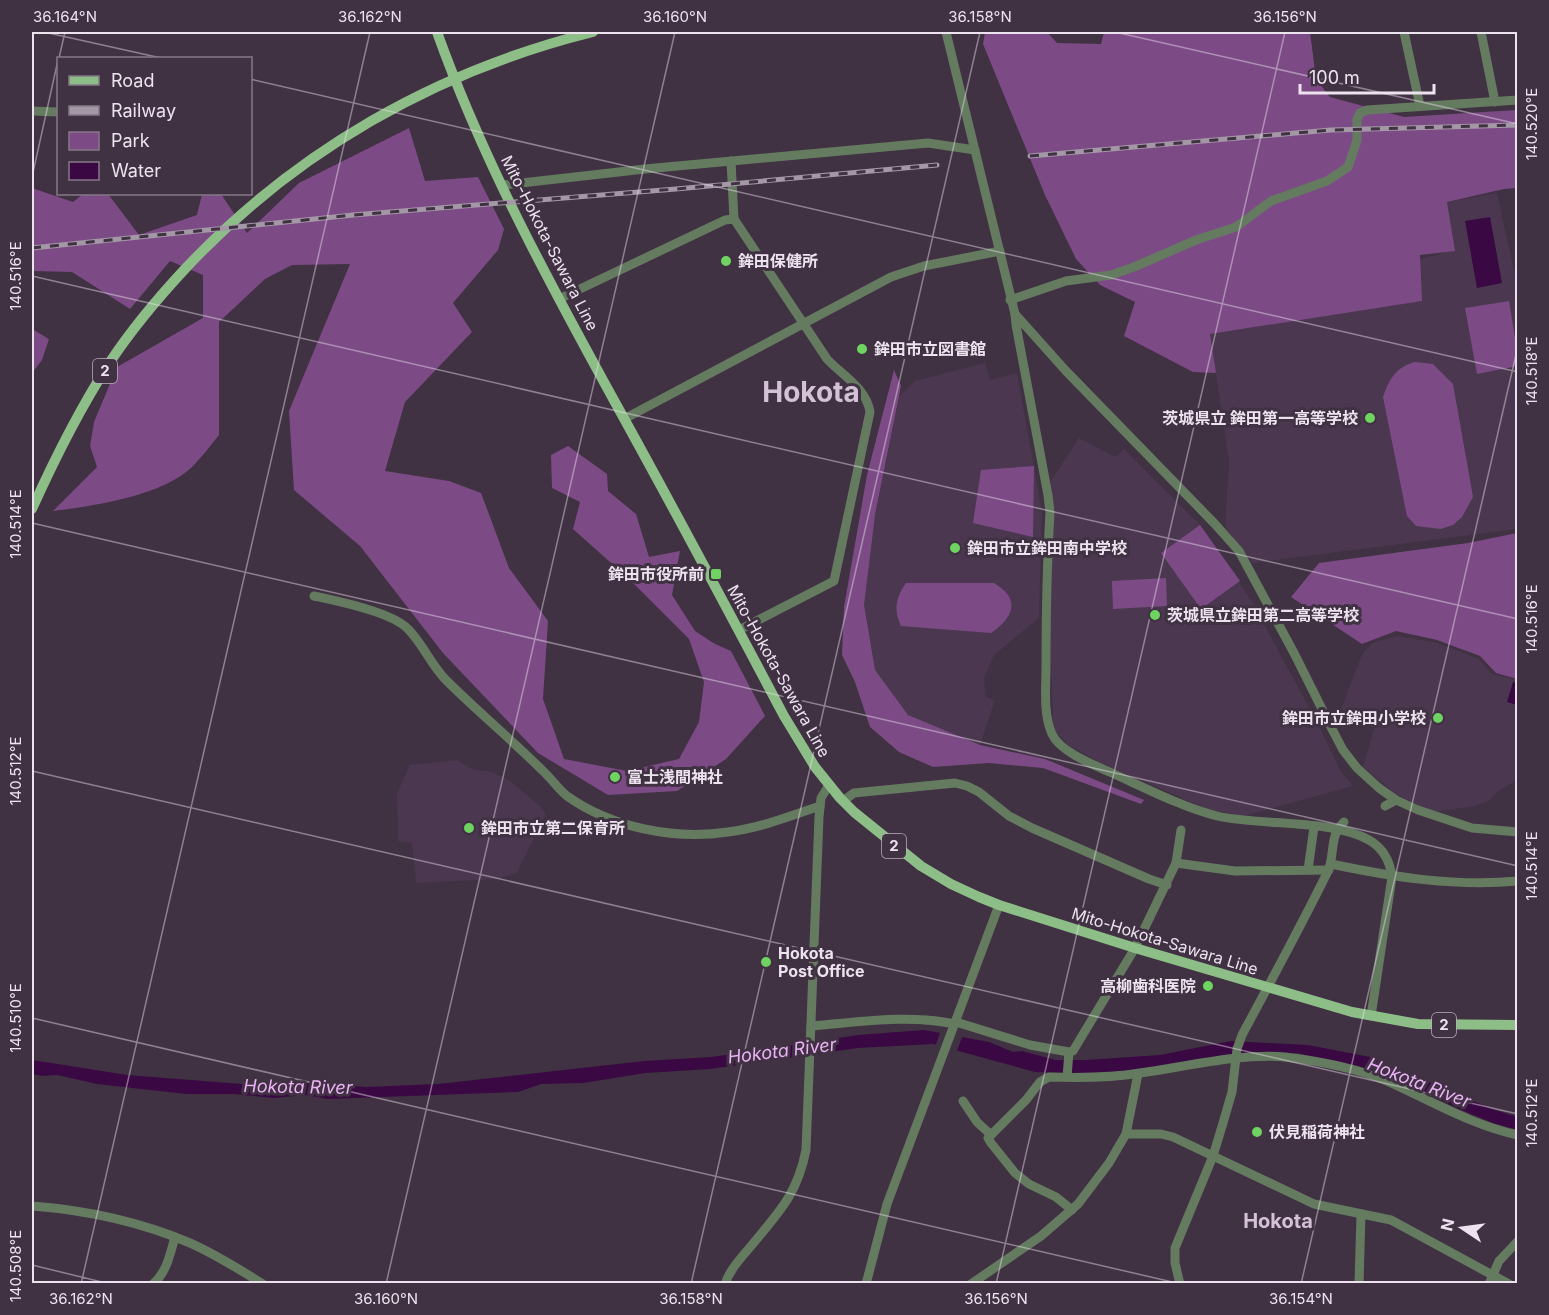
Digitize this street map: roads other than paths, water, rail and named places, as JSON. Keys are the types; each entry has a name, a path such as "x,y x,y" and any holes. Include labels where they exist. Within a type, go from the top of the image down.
{"main road":[{"name":"Mito-Hokota-Sawara Line","path":"437,32 454,78 504,188 559,300 784,716 815,767 843,801 888,841 929,871 951,884 999,905 1135,948 1371,1017 1418,1024 1518,1025"},
{"path":"454,78 531,49 593,32"},
{"name":"2","path":"32,509 52,463 111,361 166,290 243,211 253,197 375,118 412,97 454,78"}],"street":[{"path":"946,32 1015,315 1048,495 1050,512 1046,705 1047,721 1054,738 1061,746 1101,768 1198,810 1229,818 1335,830 1370,841 1386,856 1391,866 1392,877 1371,1017"},
{"path":"1404,32 1420,106"},
{"path":"1480,32 1495,102"},
{"path":"1010,300 1066,281 1111,275 1134,267 1196,240 1236,227 1271,201 1327,181 1348,166 1353,156 1357,119 1360,113 1367,110 1518,100"},
{"path":"32,111 57,112"},
{"path":"504,188 731,161 928,143 975,150"},
{"path":"731,161 735,203 734,219 827,359 858,387 868,400 870,412 834,581 739,630"},
{"path":"559,300 725,220 734,219"},
{"path":"624,418 872,286 909,271 1000,251"},
{"path":"1015,315 1239,551 1343,750 1363,774 1396,800 1460,825 1490,831 1518,832"},
{"path":"314,596 365,608 393,619 407,628 438,672 470,705 544,771 565,795 617,821 642,828 680,834 728,832 780,820 820,806"},
{"path":"843,801 854,793 955,783 980,792 1009,816 1032,828 1167,885"},
{"path":"725,1284 734,1266 786,1203 798,1180 806,1150 820,806 823,793 829,785"},
{"path":"1385,806 1396,800"},
{"path":"1180,1284 1175,1263 1175,1248 1213,1156 1232,1092 1236,1057 1242,1035 1300,929 1330,867 1335,830 1344,822"},
{"path":"1308,870 1314,827"},
{"path":"812,1028 902,1019 930,1019 1030,1045 1069,1053 1074,1051 1135,948 1167,885 1176,863 1182,830"},
{"path":"1176,863 1235,871 1308,870 1330,867 1453,884 1518,881"},
{"path":"866,1284 887,1204 999,905"},
{"path":"1067,1076 1069,1053"},
{"path":"1072,1210 1056,1197 1029,1184 1015,1173 988,1138 1041,1082 1049,1077 1138,1074 1236,1057 1286,1058 1363,1072 1390,1082 1463,1117 1518,1135"},
{"path":"971,1284 1041,1236 1072,1210 1109,1163 1126,1134 1138,1074"},
{"path":"963,1101 977,1122 991,1135"},
{"path":"1126,1134 1161,1134 1173,1137 1314,1204 1391,1220 1491,1279 1509,1284"},
{"path":"32,1206 101,1217 175,1237 219,1257 263,1284"},
{"path":"1359,1284 1361,1214"},
{"path":"153,1284 160,1277 169,1260 175,1237"},
{"path":"1491,1279 1499,1261 1518,1241"}],"water":[{"path":"1490,217 1502,283 1477,288 1465,221"},
{"path":"1513,682 1517,683 1517,705 1507,702"},
{"name":"Hokota River","path":"924,1030 989,1042 1013,1052 1022,1051 1056,1060 1160,1055 1231,1041 1308,1045 1370,1057 1492,1109 1517,1117 1518,1130 1493,1123 1379,1073 1297,1053 1271,1054 1107,1074 1035,1072 933,1044 858,1048 710,1069 645,1073 583,1083 541,1084 518,1092 328,1099 306,1095 274,1098 234,1094 186,1094 97,1084 57,1075 32,1074 32,1060 127,1075 242,1084 318,1083 366,1087 438,1084 644,1061 712,1057 858,1035"}],"railway":[{"path":"1030,156 1331,130 1518,125"},
{"path":"32,248 353,215 937,165"}],"place":[{"name":"鉾田保健所","path":"726,261"},
{"name":"鉾田市立図書館","path":"862,349"},
{"name":"茨城県立 鉾田第一高等学校","path":"1370,418"},
{"name":"鉾田市立鉾田南中学校","path":"955,548"},
{"name":"鉾田市役所前","path":"716,574"},
{"name":"茨城県立鉾田第二高等学校","path":"1155,615"},
{"name":"鉾田市立鉾田小学校","path":"1438,718"},
{"name":"富士浅間神社","path":"615,777"},
{"name":"鉾田市立第二保育所","path":"469,828"},
{"name":"Hokota Post Office","path":"766,962"},
{"name":"高柳歯科医院","path":"1208,986"},
{"name":"伏見稲荷神社","path":"1257,1132"}],"district":[{"name":"Hokota","path":"811,392"},
{"name":"Hokota","path":"1278,1221"}]}
